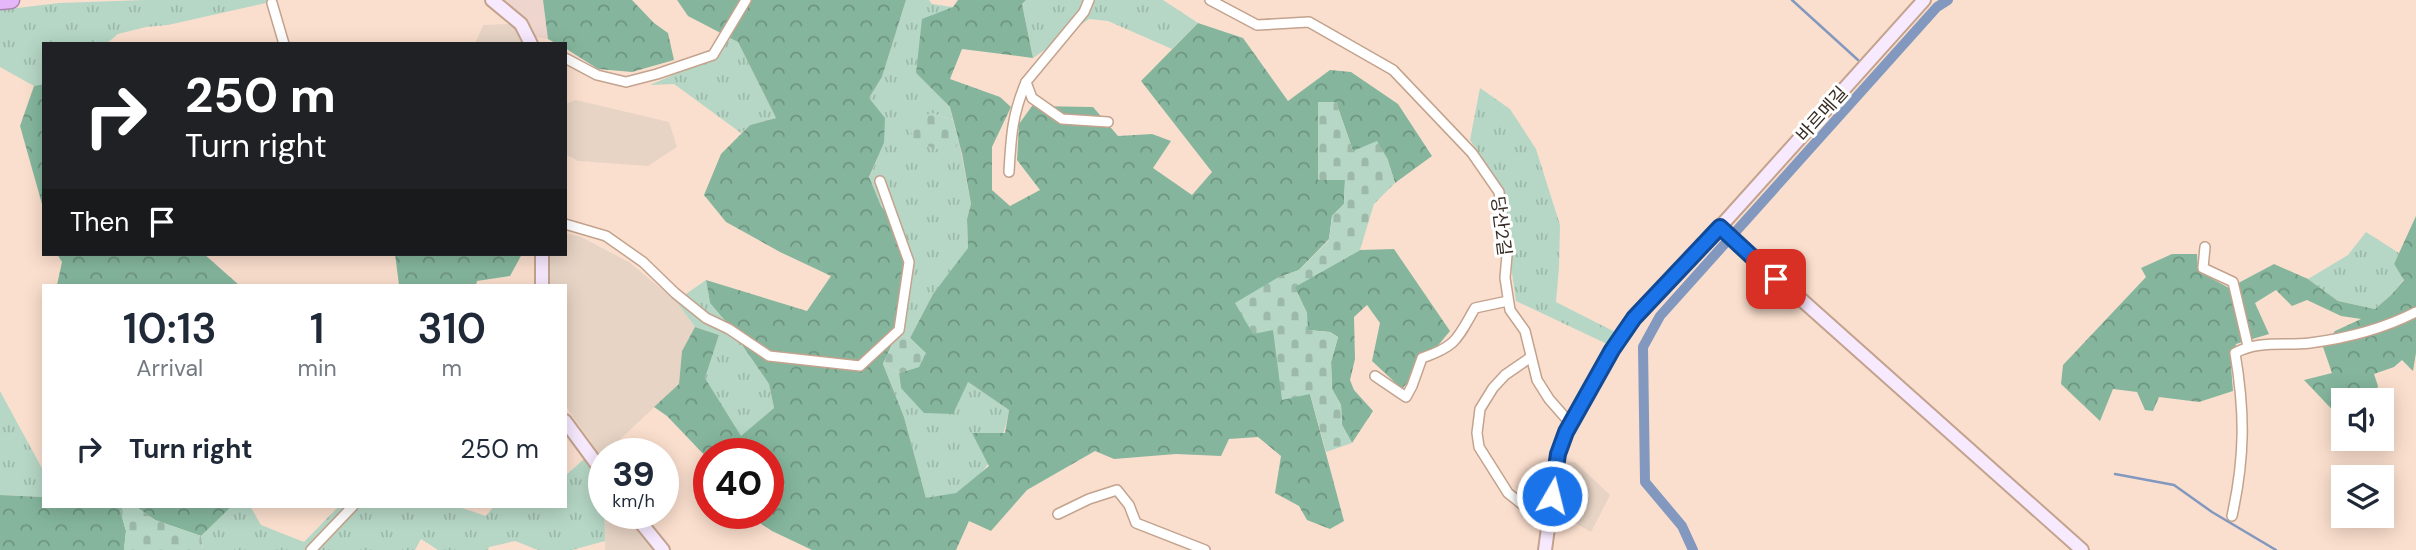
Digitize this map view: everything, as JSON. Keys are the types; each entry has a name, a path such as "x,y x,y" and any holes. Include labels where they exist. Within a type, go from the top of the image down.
{"highway":[{"path":"0,1 11,0"}],"street":[{"path":"492,0 521,24 533,42"},
{"path":"567,59 597,75 626,82 657,74 713,55 746,0"},
{"path":"1009,172 1011,126 1026,82 1084,12 1089,0"},
{"name":"당산2길","path":"1210,0 1257,25 1309,22 1393,70 1472,153 1499,192 1507,255 1505,278 1510,310 1525,331 1537,380 1570,424"},
{"name":"바르메길","path":"1545,550 1558,454 1570,424 1612,350 1634,318 1722,230 1924,0"},
{"path":"272,3 283,42"},
{"path":"1026,82 1032,98 1062,119 1108,122"},
{"path":"567,225 606,236 643,262 706,318 769,356 860,366 899,330 909,262 880,181"},
{"path":"1722,230 2082,550"},
{"path":"2204,247 2203,268 2233,282 2248,346"},
{"path":"542,256 542,284"},
{"path":"1375,376 1406,397 1422,358 1447,349 1456,341 1475,307 1508,301"},
{"path":"2232,516 2240,480 2243,442 2243,400 2235,353 2248,346 2308,343 2362,334 2416,312"},
{"path":"1531,357 1505,375 1480,409 1479,447 1508,493 1548,525"},
{"path":"567,424 588,452"},
{"path":"1058,514 1089,499 1117,490 1129,505 1136,523 1205,550"},
{"path":"311,550 351,508"},
{"path":"646,529 663,550"}],"shaded area":[{"path":"497,0 543,0 548,39 536,37"},
{"path":"511,24 523,37 524,42 476,42 483,25"},
{"path":"576,100 669,122 677,147 648,166 578,161 567,155 567,103"},
{"path":"567,234 581,237 629,262 676,301 695,327 682,351 679,384 621,438 588,438 567,408 567,284 547,284 546,256 567,256"},
{"path":"1565,462 1575,462 1610,495 1591,532 1568,519 1556,519"},
{"path":"605,529 637,529 654,550 605,550"}],"green space":[{"path":"279,0 168,25 146,27 118,34 108,42 42,42 42,84 34,86 0,67 0,10 59,3"},
{"path":"543,0 632,0 668,33 674,60 632,72 598,69 567,49 567,42 553,42 548,39"},
{"path":"677,0 906,0 882,77 869,98 885,118 884,143 869,177 881,206 902,232 906,314 883,364 904,417 926,498 956,493 989,466 972,433 1005,433 1009,410 968,382 953,414 924,413 901,388 899,373 918,367 925,353 910,338 933,294 968,248 967,219 971,204 950,107 916,73 922,19 953,7 958,0 1026,0 1022,4 1033,58 962,49 950,79 1000,97 1011,107 992,147 992,190 1010,206 1040,190 1017,160 1019,124 1032,106 1093,107 1118,136 1152,134 1171,141 1153,168 1192,195 1212,172 1141,81 1198,23 1243,38 1288,101 1330,70 1351,72 1398,104 1432,156 1395,183 1387,158 1353,151 1336,102 1318,102 1318,179 1345,180 1344,204 1332,216 1329,239 1299,270 1277,278 1273,330 1310,394 1344,521 1330,529 1307,520 1299,506 1275,493 1281,456 1258,437 1229,439 1221,456 1176,454 1114,459 1095,451 1027,490 991,531 969,521 956,550 812,550 769,529 784,529 784,438 693,438 693,443 667,416 654,407 679,384 682,351 695,327 719,335 705,378 741,436 774,408 769,384 710,303 706,280 807,311 831,276 726,222 704,195 721,154 750,125 776,118 738,42 688,16"},
{"path":"906,0 929,0 932,4 953,7 916,73 950,107 953,120 931,113 954,150 959,142 971,204 967,219 968,249 933,294 910,338 896,335 902,232 881,206 869,178 884,143 869,98 882,77"},
{"path":"1026,0 1163,0 1198,23 1172,49 1108,21 1089,19 1033,58 1022,4"},
{"path":"730,37 738,42 776,118 750,125 741,133 674,84 650,85 719,55"},
{"path":"42,84 42,204 20,126 34,86"},
{"path":"1480,88 1510,109 1536,149 1560,225 1556,302 1615,332 1607,344 1516,301 1499,183 1470,140"},
{"path":"1318,102 1336,102 1353,151 1377,141 1387,158 1395,183 1374,204 1360,250 1295,287 1307,313 1308,330 1330,332 1338,337 1331,362 1332,389 1341,405 1342,425 1352,443 1326,452 1310,394 1282,400 1273,330 1253,334 1235,303 1277,278 1299,270 1329,240 1332,216 1344,204 1345,180 1318,180"},
{"path":"931,113 953,120 959,142 954,150 935,149 912,139 910,122"},
{"path":"2416,216 2416,353 2413,371 2402,360 2394,367 2374,374 2377,388 2331,388 2331,408 2304,380 2332,373 2323,347 2335,331 2361,319 2341,316 2307,300 2292,306 2276,290 2255,303 2269,334 2236,344 2231,366 2233,391 2199,402 2159,397 2153,411 2145,410 2137,392 2113,389 2100,421 2061,384 2063,365 2146,277 2141,268 2172,254 2197,254 2198,271 2229,288 2274,264 2308,279 2338,301 2375,309 2404,280 2394,264"},
{"path":"2366,232 2399,253 2394,264 2404,279 2375,309 2338,301 2308,279 2348,255"},
{"path":"1394,249 1450,331 1402,389 1372,361 1380,323 1367,305 1354,317 1355,359 1350,380 1354,390 1373,411 1352,443 1342,425 1341,405 1332,389 1331,362 1338,337 1330,332 1307,330 1307,313 1294,287 1360,250"},
{"path":"58,256 206,256 238,284 57,284 62,262"},
{"path":"395,256 521,256 510,276 477,281 476,284 399,284"},
{"path":"706,280 710,303 769,384 774,408 741,437 705,378 719,335 695,327 676,301"},
{"path":"896,335 910,338 926,353 919,367 899,373 883,364"},
{"path":"883,364 899,373 901,388 968,382 1009,410 993,457 978,476 958,492 926,498 904,417"},
{"path":"0,391 42,468 42,497 0,495"},
{"path":"584,459 588,465 588,529 605,529 605,541 572,550 538,550 515,541 489,547 488,550 438,550 421,539 415,550 203,550 201,536 230,508 251,508 261,525 304,542 337,508 462,508 486,516 492,508 567,508 567,474"},
{"path":"0,495 42,497 42,508 120,508 126,531 124,550 0,550"},
{"path":"120,508 138,508 155,520 201,536 203,550 124,550 126,531"},
{"path":"138,508 230,508 201,536 155,520"}],"waterway":[{"path":"1792,0 1858,60"},
{"path":"1693,550 1682,526 1645,482 1643,347 1660,316 1937,7 1948,0"},
{"path":"2115,474 2174,485 2212,512 2276,550"}],"route":[{"path":"1552,496 1558,454 1566,432 1612,350 1634,318 1720,227 1776,279"}]}
